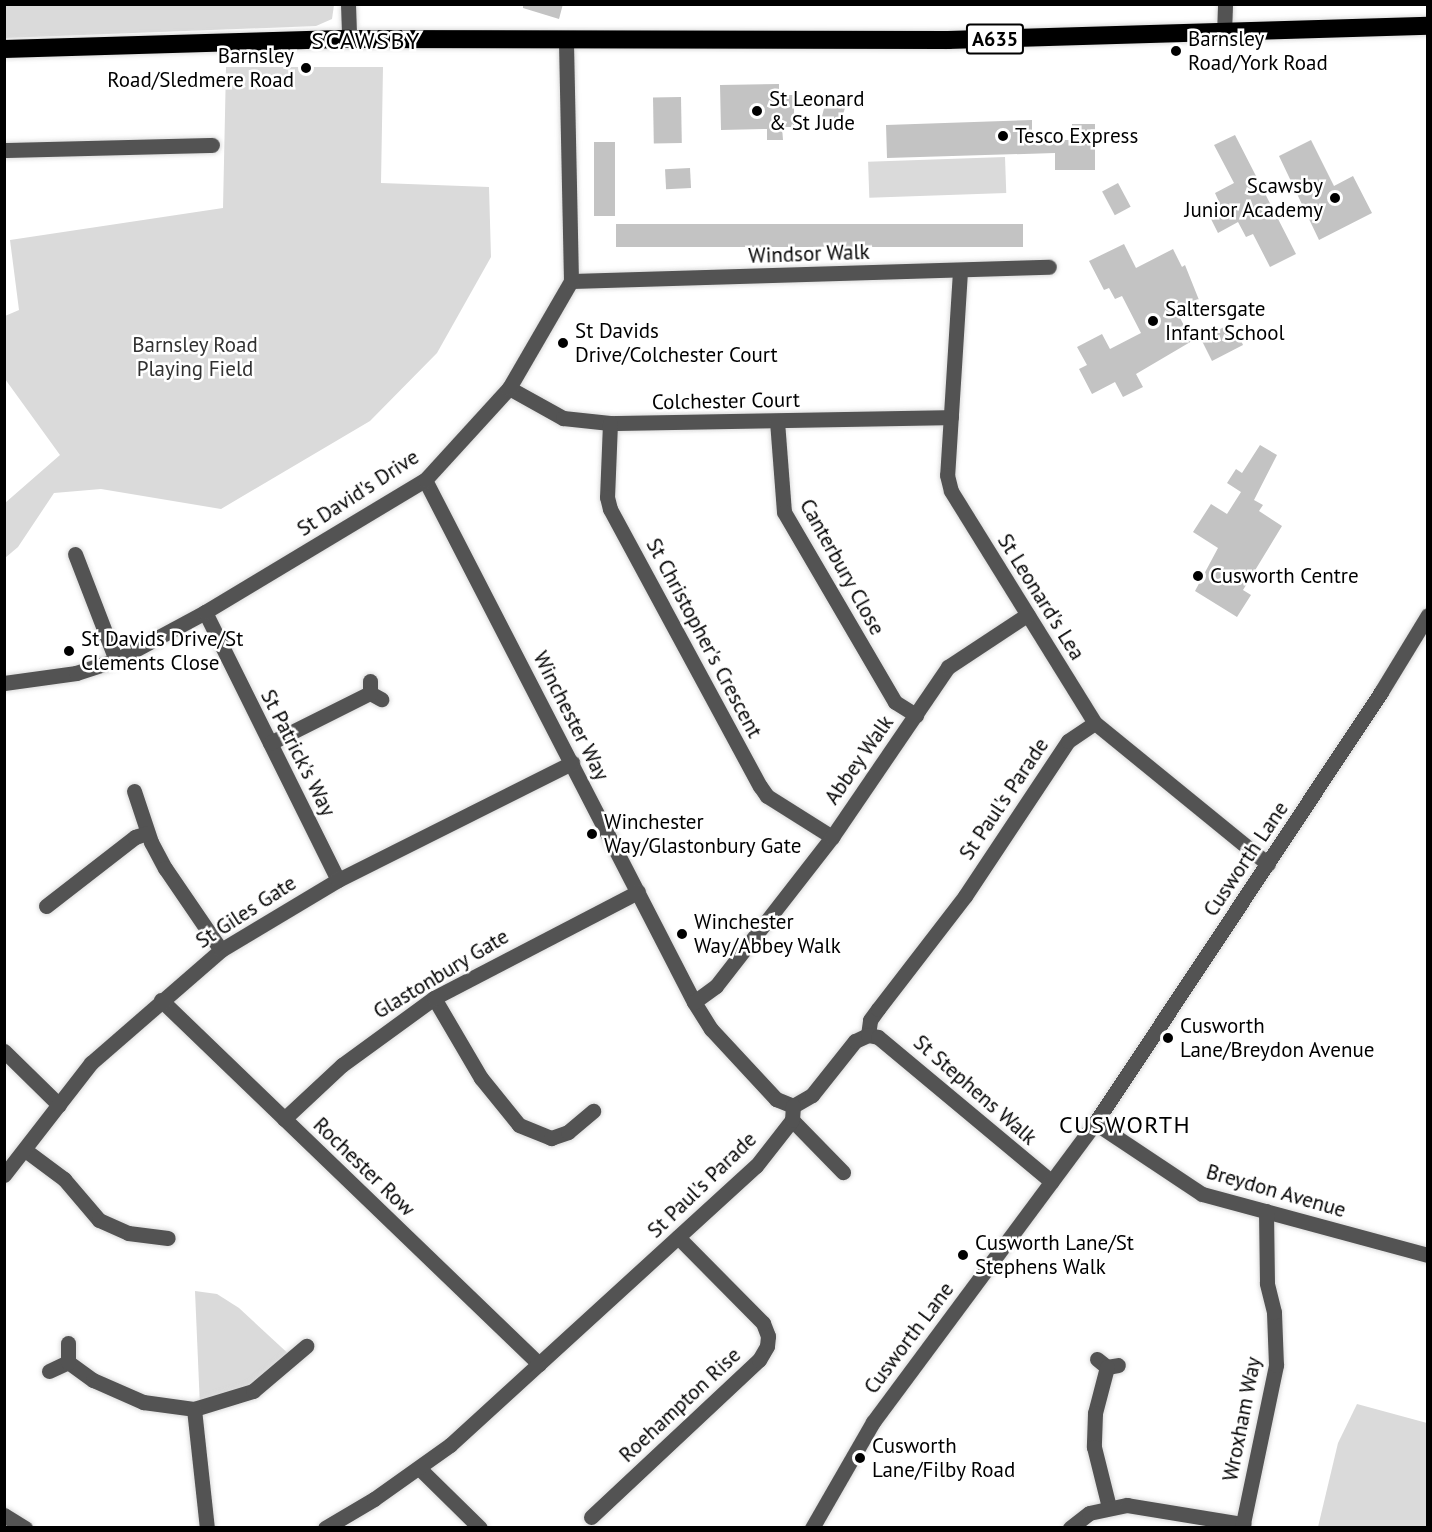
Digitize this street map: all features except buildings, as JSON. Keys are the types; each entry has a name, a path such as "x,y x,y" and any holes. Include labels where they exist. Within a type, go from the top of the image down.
{"highway":[{"name":"A635","path":"4,49 349,39 742,42 1224,34 1427,26"}],"street":[{"path":"348,4 349,39"},
{"path":"1224,34 1225,4"},
{"path":"566,39 571,281"},
{"path":"4,150 212,145"},
{"name":"Windsor Walk","path":"571,281 1049,267"},
{"name":"St Leonard's Lea","path":"960,271 947,475 951,491 1095,723 1268,864"},
{"name":"St David's Drive","path":"4,683 76,673 116,660 205,612 425,480 509,388 571,281"},
{"name":"Colchester Court","path":"509,388 563,418 610,423 951,417"},
{"name":"Canterbury Close","path":"777,421 784,512 895,702 916,715"},
{"name":"St Christopher's Crescent","path":"610,423 607,497 610,509 760,786 767,796 832,837"},
{"name":"Winchester Way","path":"425,480 694,1002 711,1029 776,1099 793,1113 843,1172"},
{"path":"75,554 116,660"},
{"name":"St Patrick's Way","path":"205,612 338,880"},
{"name":"Abbey Walk","path":"694,1002 716,986 832,837 948,667 1027,615"},
{"name":"Cusworth Lane","path":"812,1527 873,1422 1095,1123 1268,864 1428,615"},
{"path":"270,743 373,691"},
{"name":"St Paul's Parade","path":"325,1527 420,1469 756,1166 793,1113 812,1095 855,1041 868,1035 870,1020 965,896 1068,741 1095,723"},
{"name":"St Giles Gate","path":"4,1175 91,1064 161,1000 221,950 338,880 572,764"},
{"path":"134,791 147,832 178,891 221,950"},
{"path":"46,906 135,837 147,832"},
{"name":"Glastonbury Gate","path":"284,1119 342,1065 434,998 638,892"},
{"path":"434,998 481,1078 519,1125 551,1138 568,1132 595,1108"},
{"name":"Rochester Row","path":"161,1000 539,1364"},
{"name":"St Stephens Walk","path":"868,1035 886,1041 987,1130 1052,1182"},
{"path":"4,1051 59,1105"},
{"name":"Breydon Avenue","path":"1095,1123 1182,1184 1202,1194 1428,1254"},
{"path":"25,1150 63,1179 99,1220 128,1233 168,1238"},
{"name":"Wroxham Way","path":"1243,1526 1276,1365 1274,1312 1267,1283 1266,1211"},
{"name":"Roehampton Rise","path":"591,1516 759,1360 767,1346 763,1323 678,1238"},
{"path":"68,1343 68,1362"},
{"path":"68,1362 93,1380 143,1402 194,1409 253,1391 306,1346"},
{"path":"49,1371 68,1362"},
{"path":"1108,1364 1095,1413 1094,1439 1097,1470 1109,1507"},
{"path":"194,1409 207,1527"},
{"path":"420,1469 480,1527"},
{"path":"1070,1527 1089,1514 1109,1507 1143,1505 1243,1526"},
{"path":"4,1515 25,1527"}],"green space":[{"path":"4,5 334,5 332,19 316,26 5,38"},
{"name":"Barnsley Road Playing Field","path":"226,67 383,67 381,183 489,187 491,257 437,353 370,421 221,509 101,489 54,493 18,547 5,558 5,503 60,455 5,379 5,316 19,310 10,240 223,208"},
{"path":"1005,157 1006,193 869,198 868,162"},
{"path":"195,1291 217,1294 239,1308 293,1358 280,1372 200,1407"},
{"path":"1357,1404 1427,1423 1427,1527 1318,1527 1338,1443"}],"place":[{"name":"Barnsley Road/York Road","path":"1176,51"},
{"name":"Barnsley Road/Sledmere Road","path":"306,68"},
{"name":"St Leonard & St Jude","path":"757,111"},
{"name":"Tesco Express","path":"1003,136"},
{"name":"Scawsby Junior Academy","path":"1335,198"},
{"name":"Saltersgate Infant School","path":"1153,321"},
{"name":"St Davids Drive/Colchester Court","path":"563,343"},
{"name":"Cusworth Centre","path":"1198,576"},
{"name":"St Davids Drive/St Clements Close","path":"69,651"},
{"name":"Winchester Way/Glastonbury Gate","path":"592,834"},
{"name":"Winchester Way/Abbey Walk","path":"682,934"},
{"name":"Cusworth Lane/Breydon Avenue","path":"1168,1038"},
{"name":"Cusworth Lane/St Stephens Walk","path":"963,1255"},
{"name":"Cusworth Lane/Filby Road","path":"860,1458"}],"district":[{"name":"SCAWSBY","path":"366,41"},
{"name":"CUSWORTH","path":"1125,1125"}]}
